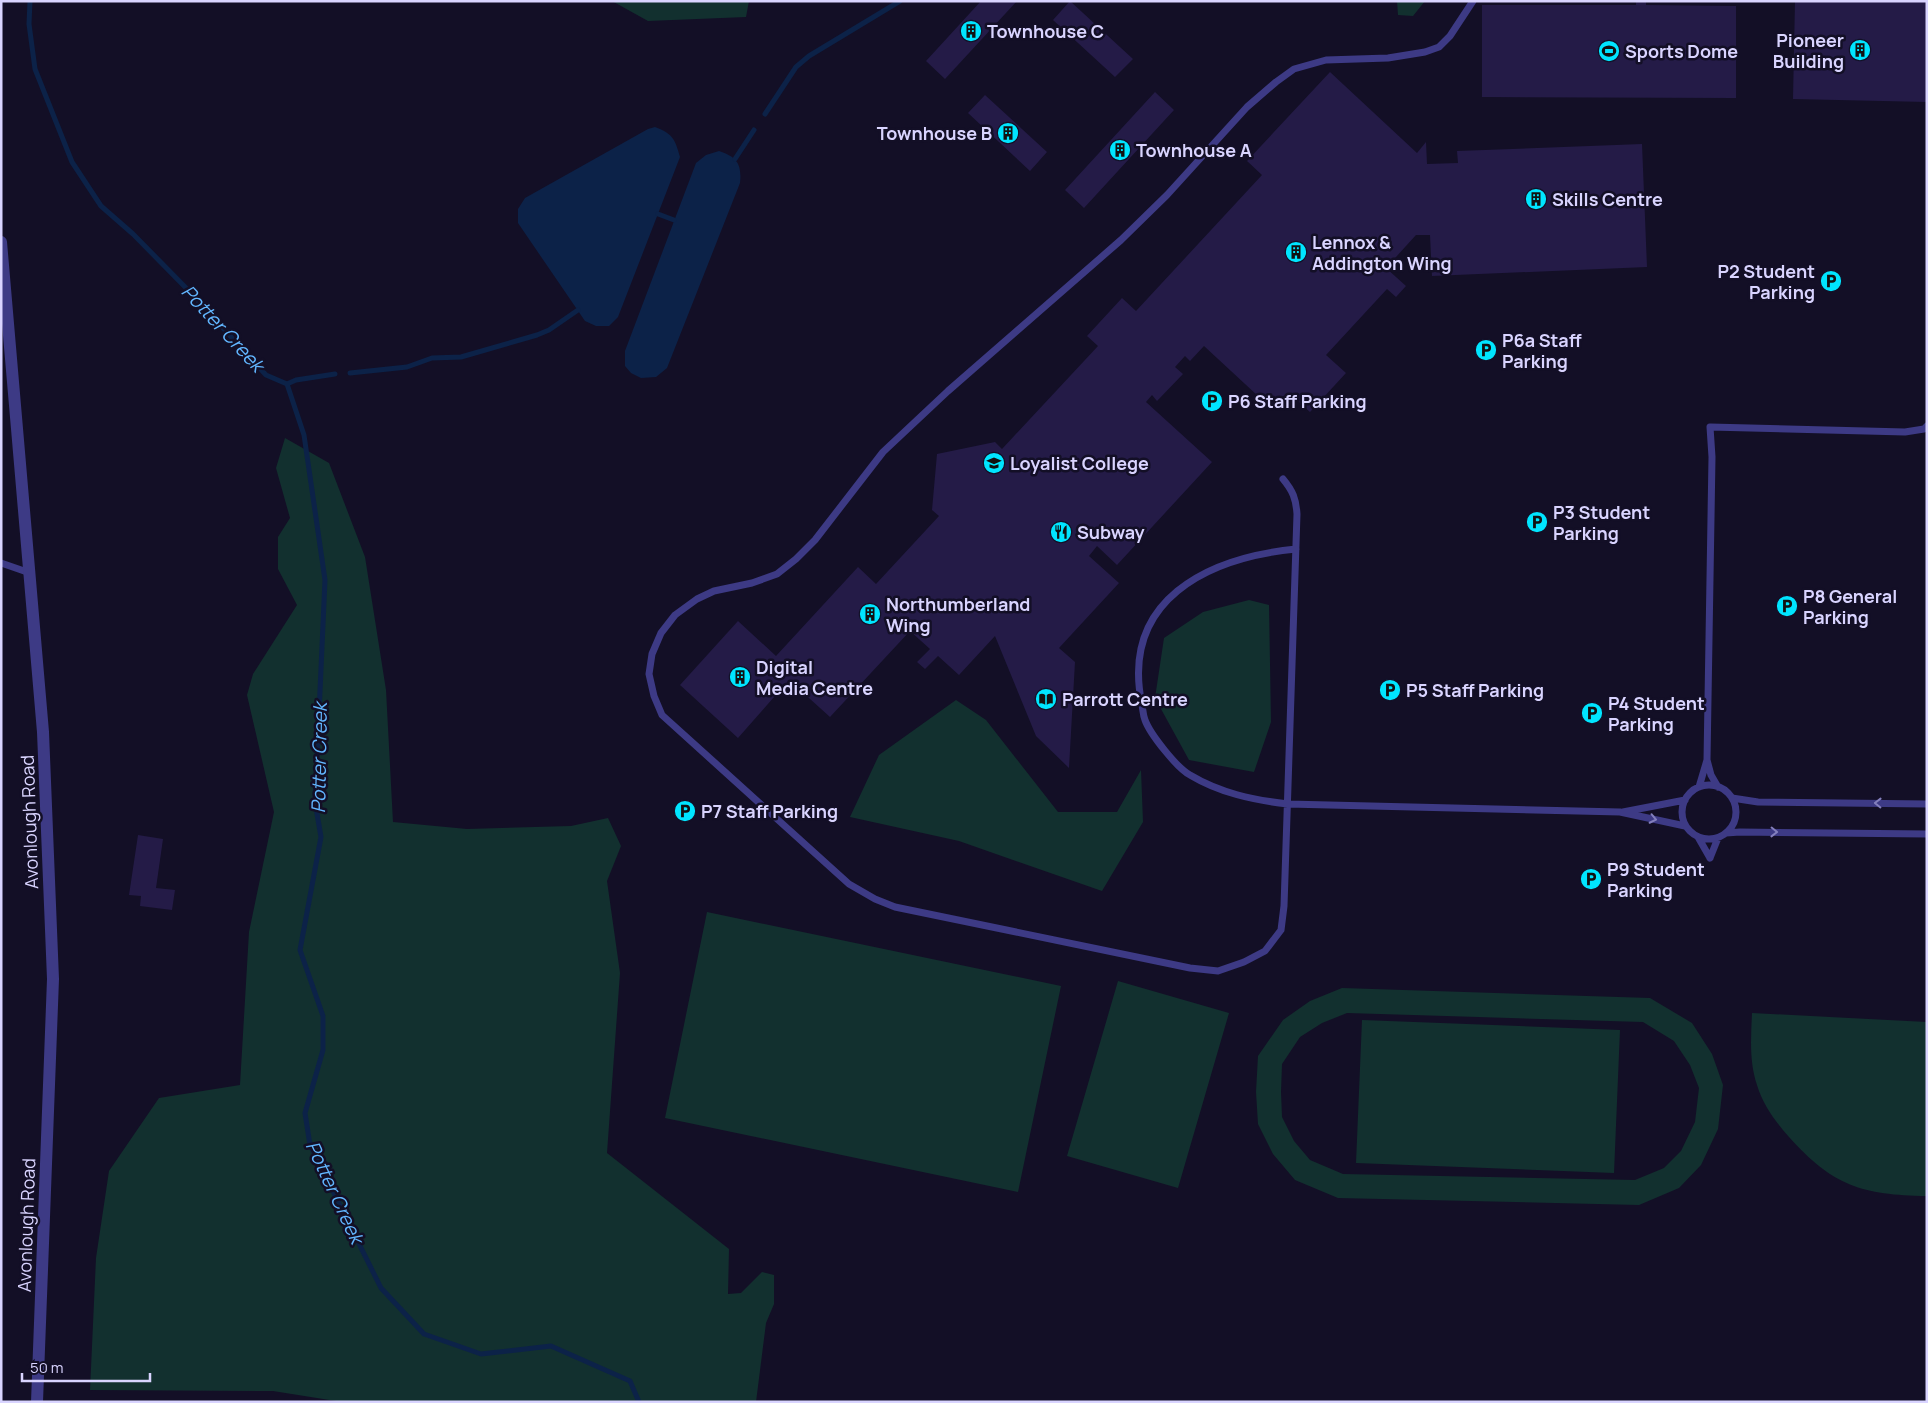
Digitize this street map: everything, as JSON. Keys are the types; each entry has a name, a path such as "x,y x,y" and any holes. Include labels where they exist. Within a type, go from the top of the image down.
{"street":[{"name":"Avonlough Road","path":"1,242 5,328 30,573 43,732 53,979 37,1402"}],"lane":[{"path":"1283,479 1292,489 1296,500 1284,906 1280,930 1265,951 1232,967 1218,970 1190,968 895,907 875,899 849,884 662,715 654,696 649,674 652,654 662,633 675,615 697,599 714,591 752,584 777,574 796,559 815,540 883,452 948,391 1121,240 1167,195 1247,107 1276,82 1294,70 1326,60 1356,57 1388,58 1425,52 1439,46 1450,36 1474,1"},
{"path":"1718,787 1711,775 1707,760 1712,457 1710,427 1905,432 1924,429 1927,426"},
{"path":"1296,549 1267,552 1237,560 1193,579 1174,593 1158,611 1142,638 1138,666 1139,692 1145,721 1163,749 1188,775 1220,790 1244,797 1288,804 1620,812 1685,826"},
{"path":"1,563 30,573"},
{"path":"1698,787 1707,760"},
{"path":"1708,785 1718,787 1732,798 1736,817 1726,833 1718,838 1708,840 1698,838 1690,833 1685,826 1682,817 1684,800 1690,792 1698,787 1708,785"},
{"path":"1732,798 1758,802 1927,804"},
{"path":"1620,812 1684,800"},
{"path":"1726,833 1927,834"},
{"path":"1698,838 1710,858 1718,838"}],"green space":[{"path":"612,1 749,1 746,17 648,21"},
{"path":"1397,1 1425,1 1413,16 1398,15"},
{"path":"285,438 329,463 365,557 386,690 393,822 467,829 571,826 608,818 621,846 607,881 620,973 607,1153 729,1249 728,1294 741,1293 762,1272 774,1275 774,1304 766,1323 756,1402 342,1402 273,1391 90,1390 96,1258 109,1171 159,1098 240,1085 249,932 274,812 247,695 253,674 297,605 278,569 278,537 290,518 276,468"},
{"path":"1249,600 1269,605 1271,722 1254,772 1189,760 1155,698 1164,638 1203,612"},
{"path":"956,700 986,720 1058,812 1117,812 1141,770 1143,822 1102,891 959,841 850,817 879,755"},
{"path":"707,912 1061,986 1018,1192 665,1118"},
{"path":"1118,981 1229,1013 1178,1188 1067,1156"},
{"path":"1342,988 1650,998 1692,1023 1712,1054 1723,1085 1718,1129 1701,1165 1679,1188 1639,1205 1338,1198 1295,1180 1273,1154 1258,1124 1256,1092 1258,1056 1283,1020 1310,1001","holes":["1347,1013 1643,1022 1674,1041 1690,1065 1699,1088 1695,1122 1681,1151 1664,1168 1635,1180 1343,1174 1310,1160 1294,1141 1282,1117 1282,1064 1300,1037 1322,1023"]},
{"path":"1752,1013 1927,1022 1927,1196 1866,1190 1835,1177 1805,1154 1779,1125 1770,1112 1757,1085 1752,1058"},
{"path":"1362,1020 1620,1030 1614,1173 1356,1163"}],"water":[{"path":"655,127 670,135 677,146 680,157 618,317 609,326 596,326 585,321 518,223 518,209 525,198 648,129"},
{"path":"719,151 737,162 740,171 740,183 667,368 656,377 641,378 631,373 625,366 625,351 696,163 706,155"}],"building":[{"name":"Townhouse C","path":"981,1 1017,1 945,79 926,61"},
{"path":"1070,1 1133,59 1115,77 1053,20"},
{"name":"Sports Dome","path":"1636,1 1646,1 1646,5 1736,6 1736,98 1482,97 1482,5 1636,5"},
{"name":"Pioneer Building","path":"1795,1 1927,1 1927,102 1793,99"},
{"path":"1330,72 1417,153 1426,142 1427,164 1458,163 1457,151 1642,144 1647,267 1432,276 1430,235 1416,235 1386,268 1406,286 1396,297 1387,289 1326,355 1346,373 1310,412 1289,393 1273,410 1204,346 1190,361 1185,356 1175,367 1183,374 1157,401 1152,395 1146,402 1212,462 1117,565 1097,546 1089,556 1119,583 1059,648 1075,662 1069,768 1036,736 995,636 959,675 938,656 925,669 917,662 930,649 910,631 830,717 789,680 738,738 680,685 738,621 776,656 858,567 876,584 939,516 932,510 937,454 995,442 1002,449 1098,346 1087,336 1122,298 1136,311 1262,175 1247,161"},
{"name":"Townhouse A","path":"1155,92 1174,110 1084,208 1065,190"},
{"name":"Townhouse B","path":"985,95 1047,152 1030,171 968,113"},
{"path":"138,835 163,839 156,888 175,890 172,910 140,906 141,896 129,895"}],"waterway":[{"name":"Potter Creek","path":"30,1 29,24 35,69 72,162 101,206 133,234 190,292 266,375 287,384 304,435 325,580 315,802 321,837 300,950 323,1016 323,1050 305,1113 310,1145 381,1288 424,1334 481,1354 551,1346 630,1381 639,1402"},
{"path":"765,114 796,67 809,56 900,1"},
{"path":"735,159 754,130"},
{"path":"658,214 674,220"},
{"path":"350,373 407,367 432,358 461,357 537,335 549,330 578,310"},
{"path":"287,384 296,380 335,374"}],"place":[{"name":"Townhouse C","path":"971,31"},
{"name":"Pioneer Building","path":"1860,50"},
{"name":"Sports Dome","path":"1609,51"},
{"name":"Townhouse B","path":"1008,133"},
{"name":"Townhouse A","path":"1120,150"},
{"name":"Skills Centre","path":"1536,199"},
{"name":"Lennox & Addington Wing","path":"1296,252"},
{"name":"P2 Student Parking","path":"1831,281"},
{"name":"P6a Staff Parking","path":"1486,350"},
{"name":"P6 Staff Parking","path":"1212,401"},
{"name":"Loyalist College","path":"994,463"},
{"name":"P3 Student Parking","path":"1537,522"},
{"name":"Subway","path":"1061,532"},
{"name":"P8 General Parking","path":"1787,606"},
{"name":"Northumberland Wing","path":"870,614"},
{"name":"Digital Media Centre","path":"740,677"},
{"name":"P5 Staff Parking","path":"1390,690"},
{"name":"Parrott Centre","path":"1046,699"},
{"name":"P4 Student Parking","path":"1592,713"},
{"name":"P7 Staff Parking","path":"685,811"},
{"name":"P9 Student Parking","path":"1591,879"}]}
